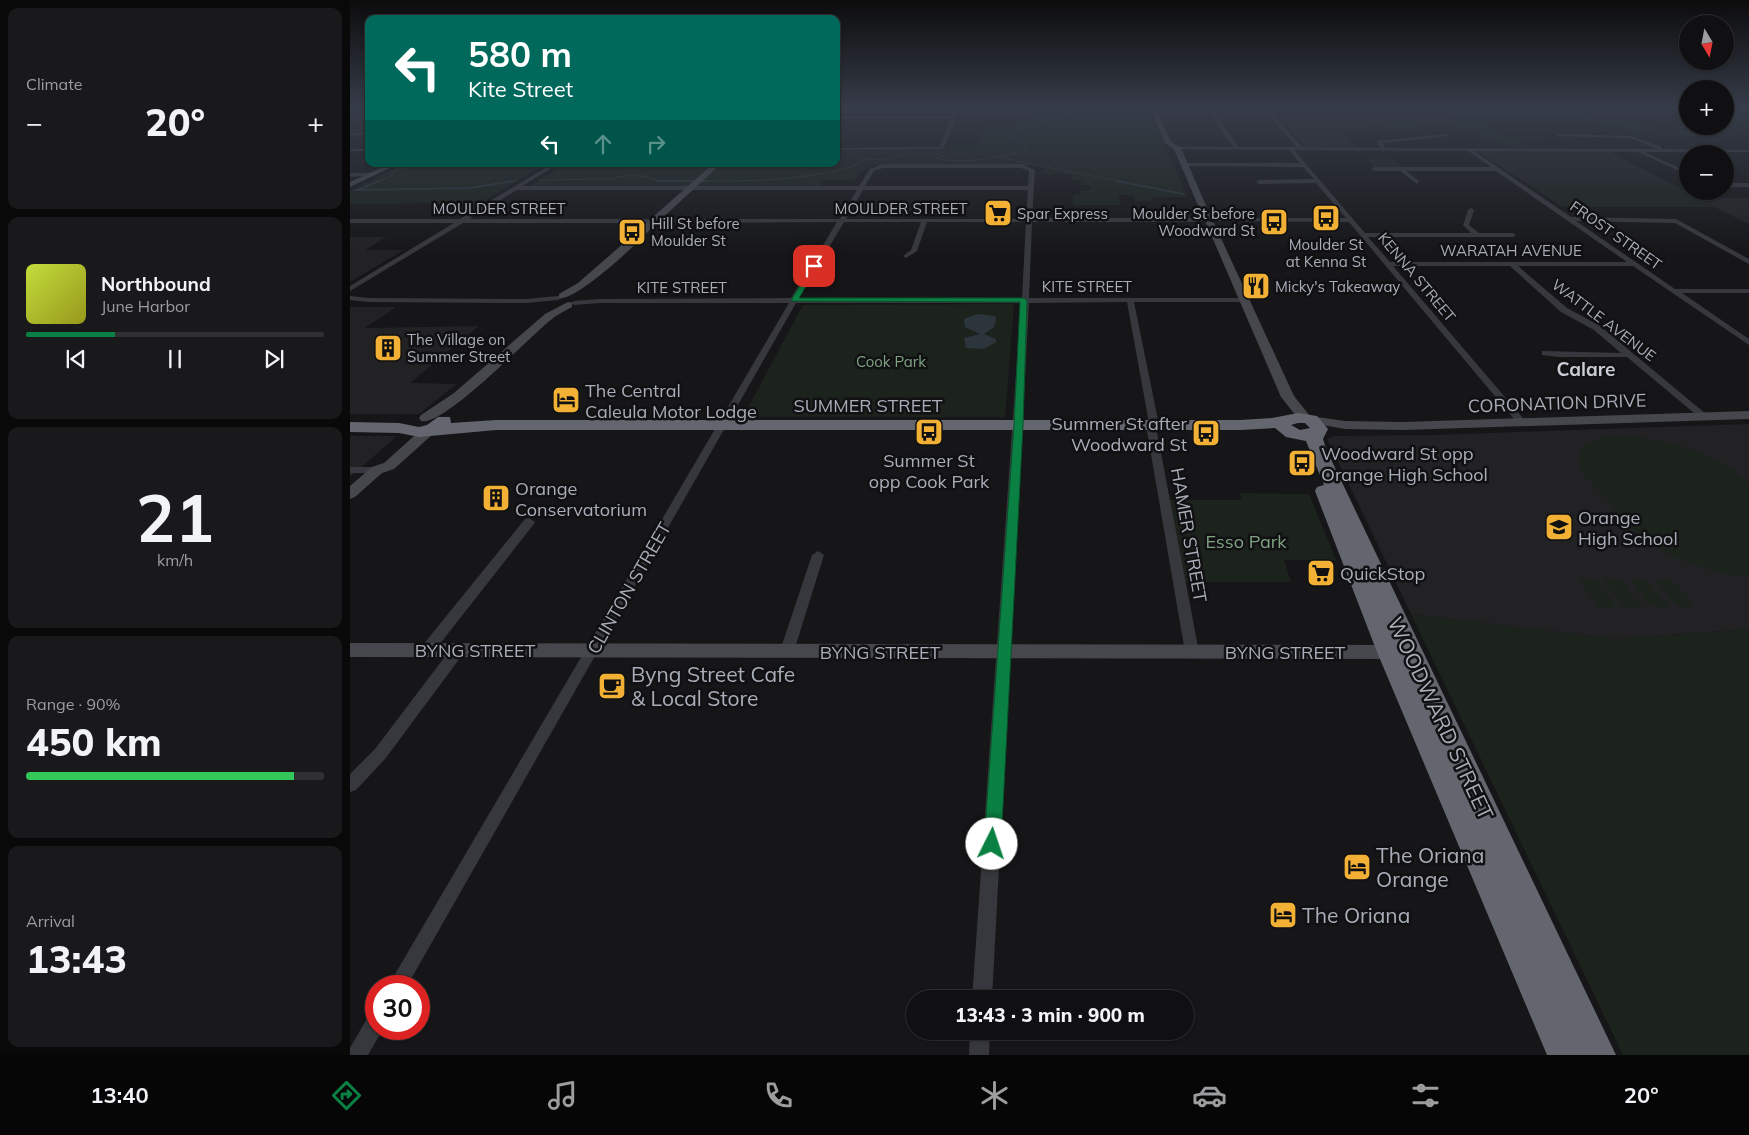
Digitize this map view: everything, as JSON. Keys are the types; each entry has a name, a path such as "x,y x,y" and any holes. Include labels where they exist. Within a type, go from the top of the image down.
{"highway":[{"name":"SUMMER STREET","path":"350,422 427,425"},
{"name":"SUMMER STREET","path":"350,427 427,425 1300,426"},
{"name":"WOODWARD STREET","path":"1300,426 1316,446 1565,1055"},
{"name":"WOODWARD STREET","path":"1400,652 1598,1055"}],"street":[{"name":"WOODWARD STREET","path":"1180,157 1186,165 1208,220 1300,426"},
{"name":"KENNA STREET","path":"1298,157 1522,423"},
{"name":"FROST STREET","path":"1480,157 1749,343"},
{"path":"1652,157 1679,170"},
{"path":"1186,165 1304,165"},
{"name":"CLINTON STREET","path":"403,975 724,425 794,300 872,170 878,167 1016,166 1032,169 1030,188"},
{"path":"1671,166 1679,166"},
{"path":"350,185 387,167"},
{"path":"350,293 358,286 550,167"},
{"path":"350,470 377,470 389,466 427,425 459,400 459,396 713,167"},
{"path":"1374,169 1496,169"},
{"path":"1401,169 1417,182"},
{"path":"350,174 371,174"},
{"path":"1259,182 1317,181"},
{"path":"1734,185 1749,185"},
{"path":"516,188 1030,188 1018,425 983,990"},
{"path":"1471,210 1466,225 1477,236"},
{"path":"1569,219 1676,221 1749,262"},
{"path":"906,256 914,251 925,220"},
{"name":"MOULDER STREET","path":"350,221 1350,220"},
{"path":"1364,236 1513,235"},
{"name":"WARATAH AVENUE","path":"1388,264 1634,264"},
{"name":"WATTLE AVENUE","path":"1512,264 1564,310 1597,328 1703,416"},
{"path":"350,289 358,286"},
{"path":"1673,291 1749,291"},
{"name":"KITE STREET","path":"350,298 369,300 526,300 564,302 1243,300"},
{"name":"KITE STREET","path":"350,302 369,300"},
{"name":"HAMER STREET","path":"1130,300 1192,652"},
{"path":"1545,353 1559,355 1629,355"},
{"name":"CORONATION DRIVE","path":"1300,426 1522,423 1749,415"},
{"path":"350,494 377,470"},
{"path":"427,650 529,522"},
{"path":"787,651 818,555"},
{"name":"BYNG STREET","path":"350,650 1400,652"},
{"path":"350,785 380,754 458,650"},
{"path":"357,1055 366,1040"},
{"path":"979,1055 980,1040"}],"shaded area":[{"path":"1485,157 1620,157 1668,182 1527,183"},
{"path":"1749,198 1749,224 1703,200"},
{"path":"350,237 386,237 365,250 404,250 350,282"},
{"path":"350,307 396,307 365,328 479,326 410,383 457,384 419,414 350,414"},
{"path":"977,314 995,316 994,327 984,334 996,339 996,342 984,349 966,348 964,338 980,334 965,327 964,319"},
{"name":"Orange High School","path":"1749,424 1749,629 1617,639 1411,614 1327,439 1334,436 1433,435"},
{"path":"350,436 397,436 350,477"}],"green space":[{"path":"840,157 1170,157 1187,197 1152,197 1153,201 1135,201 1134,195 1119,195 1120,205 1073,205 1073,195 1080,195 1080,191 1091,190 1090,185 1081,185 1081,180 1072,180 1071,174 1043,174 1044,168 1030,165 875,165 863,170 854,180 824,180 820,186 530,186 561,167 840,167"},
{"path":"1366,159 1393,159 1403,168 1375,167"},
{"path":"396,167 540,167 480,203 350,204 350,191"},
{"path":"1668,182 1679,188 1679,200 1702,200 1715,207 1562,207 1527,183"},
{"name":"Cook Park","path":"1014,304 1005,417 743,417 803,305"},
{"path":"1624,436 1650,439 1688,448 1728,466 1749,484 1749,576 1723,574 1675,558 1639,535 1585,476 1578,458 1586,443 1602,438"},
{"name":"Esso Park","path":"1240,493 1309,494 1336,560 1284,560 1291,582 1184,582 1169,500 1242,500"},
{"path":"1578,579 1595,579 1617,608 1599,608"},
{"path":"1603,579 1620,579 1643,608 1625,608"},
{"path":"1629,579 1646,579 1670,607 1652,607"},
{"path":"1654,579 1671,579 1696,607 1678,607"},
{"path":"1411,614 1617,639 1749,629 1749,1055 1623,1055"}],"waterway":[{"path":"657,181 786,178 836,171 860,164 863,159 885,160 895,157"},
{"path":"938,157 936,158 958,161 993,157"},
{"path":"1001,157 1038,166"},
{"path":"376,182 393,175 392,173 399,169 410,167"},
{"path":"1047,167 1123,182"},
{"path":"540,180 611,179 635,176 648,177 657,181"},
{"path":"505,182 518,180"},
{"path":"360,189 379,181"},
{"path":"355,190 470,188 513,181"},
{"path":"657,181 708,181"},
{"path":"1117,181 1183,194"}],"place":[{"name":"Spar Express","path":"998,213"},
{"name":"Moulder St at Kenna St","path":"1326,218"},
{"name":"Moulder St before Woodward St","path":"1274,222"},
{"name":"Hill St before Moulder St","path":"632,232"},
{"name":"Micky's Takeaway","path":"1256,286"},
{"name":"The Village on Summer Street","path":"388,348"},
{"name":"The Central Caleula Motor Lodge","path":"566,400"},
{"name":"Summer St opp Cook Park","path":"929,432"},
{"name":"Summer St after Woodward St","path":"1206,433"},
{"name":"Woodward St opp Orange High School","path":"1302,463"},
{"name":"Orange Conservatorium","path":"496,498"},
{"name":"Orange High School","path":"1559,527"},
{"name":"QuickStop","path":"1321,573"},
{"name":"Byng Street Cafe & Local Store","path":"612,686"},
{"name":"The Oriana Orange","path":"1357,867"},
{"name":"The Oriana","path":"1283,915"}],"district":[{"name":"Calare","path":"1586,369"}],"route":[{"path":"814,266 794,300 1023,300 1018,425 992,844"}]}
